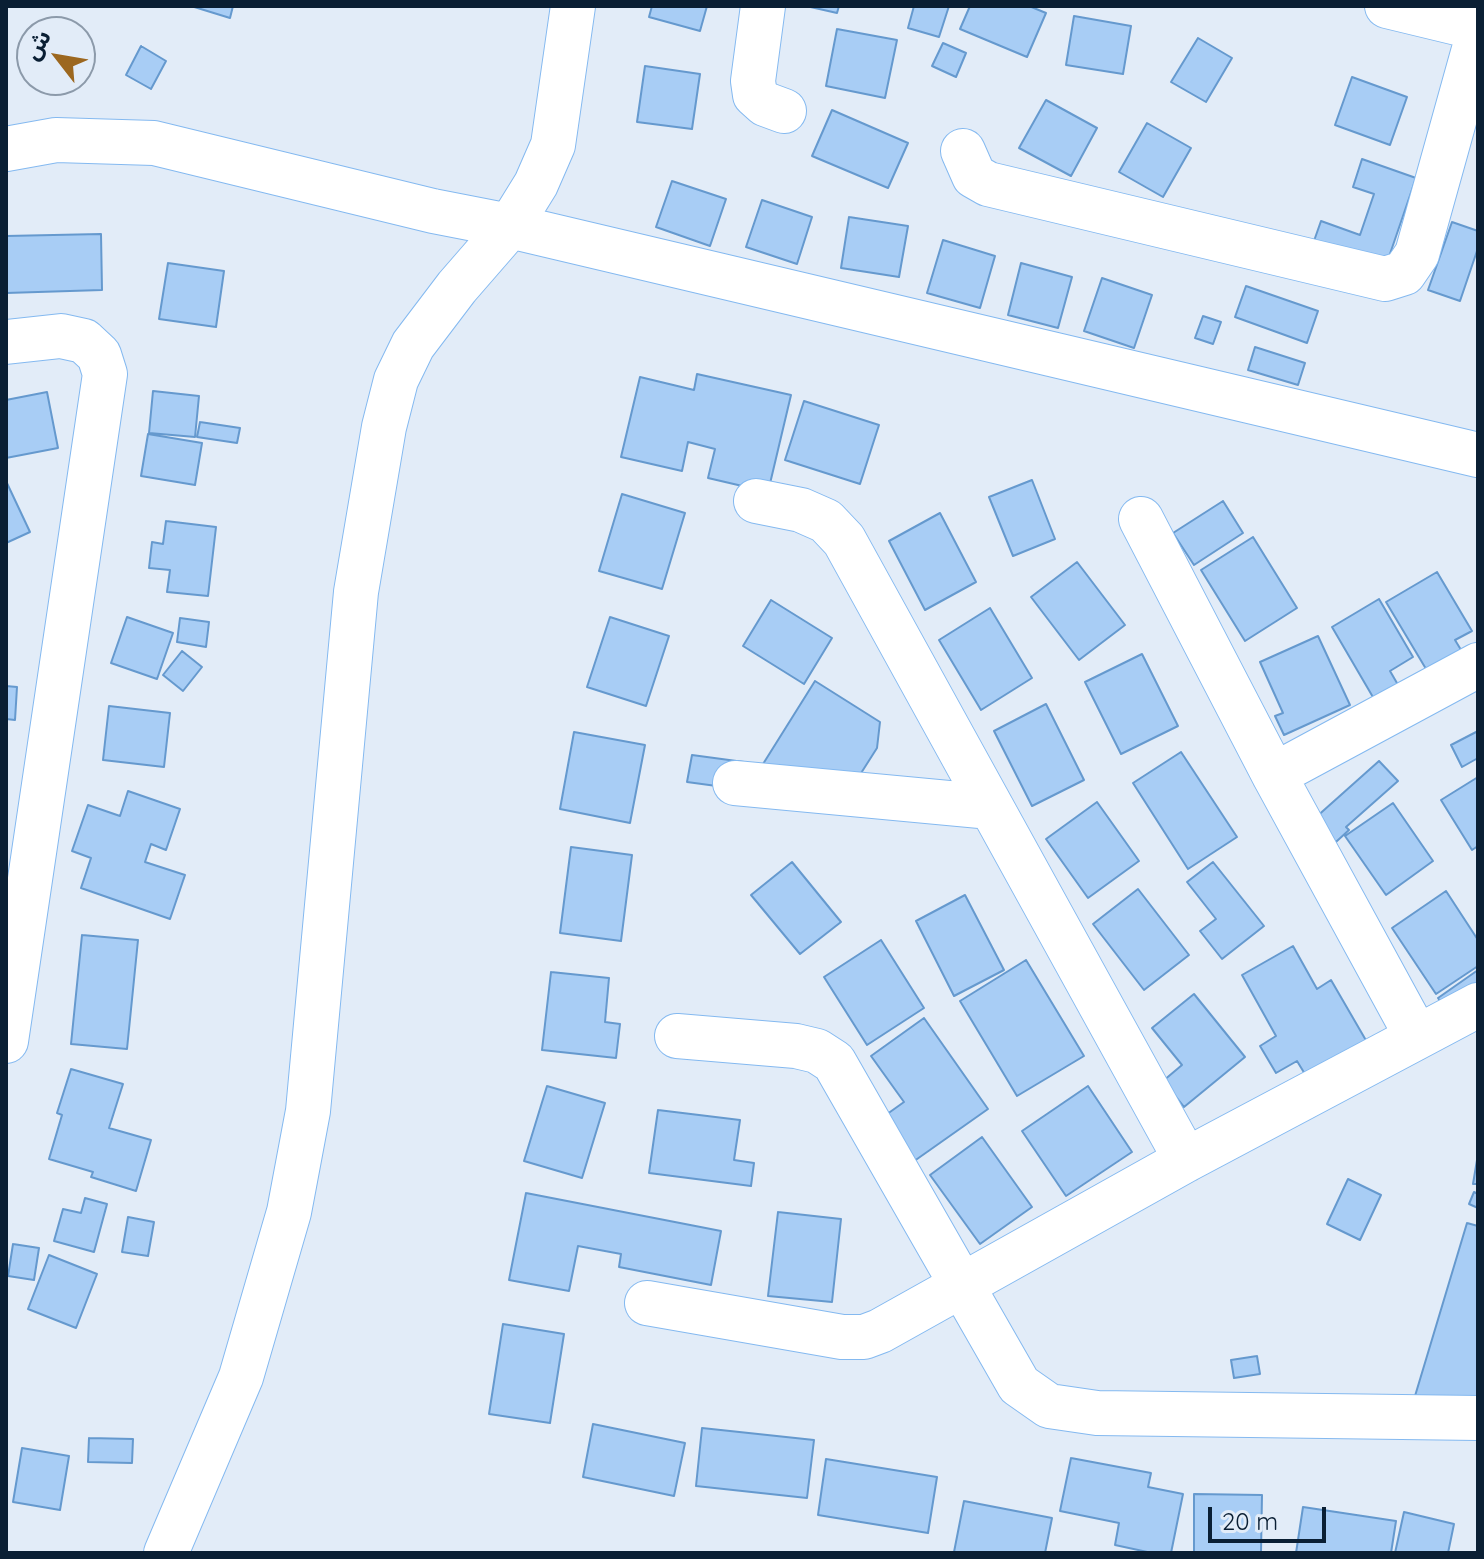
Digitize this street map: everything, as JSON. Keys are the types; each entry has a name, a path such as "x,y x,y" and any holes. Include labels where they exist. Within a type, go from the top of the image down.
{"street":[{"path":"166,1553 241,1377 289,1212 308,1111 356,592 384,427 396,380 413,345 457,287 510,226 536,184 553,145 573,6"},
{"path":"763,6 753,81 755,95 765,104 784,111"},
{"path":"1387,6 1478,28"},
{"path":"963,151 974,176 988,184 1385,279 1404,273 1417,254 1478,35"},
{"path":"6,149 56,140 154,143 1478,455"},
{"path":"6,342 61,336 84,341 99,355 105,374 6,1040"},
{"path":"756,501 801,510 826,521 844,540 1186,1160"},
{"path":"1141,519 1274,775 1417,1037"},
{"path":"1274,775 1478,665"},
{"path":"735,783 991,807"},
{"path":"647,1303 842,1337 864,1337 963,1287 1186,1160 1478,1005"},
{"path":"677,1036 796,1046 817,1051 834,1062 1019,1385 1049,1406 1097,1413 1478,1418"}],"building":[{"path":"191,6 233,6 230,18"},
{"path":"652,6 707,6 700,31 649,17"},
{"path":"806,6 839,6 837,13"},
{"path":"914,6 949,6 939,37 908,28"},
{"path":"970,6 1029,6 1046,13 1027,57 960,29"},
{"path":"1074,16 1131,26 1123,74 1066,65"},
{"path":"837,29 897,40 885,98 826,86"},
{"path":"1198,38 1232,58 1206,102 1171,82"},
{"path":"943,43 966,53 956,77 932,66"},
{"path":"141,46 166,61 151,89 126,75"},
{"path":"645,66 700,74 692,129 637,122"},
{"path":"1352,77 1407,97 1390,145 1335,125"},
{"path":"1046,100 1097,128 1071,176 1019,148"},
{"path":"832,110 908,143 888,188 812,156"},
{"path":"1147,123 1191,148 1163,197 1119,172"},
{"path":"1362,159 1416,178 1380,283 1308,258 1321,221 1360,235 1374,194 1353,187"},
{"path":"672,181 726,199 710,246 656,227"},
{"path":"762,200 812,217 797,264 746,247"},
{"path":"849,217 908,226 899,277 841,268"},
{"path":"1452,222 1478,231 1478,248 1460,301 1428,290"},
{"path":"101,234 102,290 6,293 6,236"},
{"path":"943,240 995,256 980,308 927,293"},
{"path":"168,263 224,271 216,327 159,319"},
{"path":"1021,263 1072,277 1058,328 1008,315"},
{"path":"1102,278 1152,295 1134,348 1084,331"},
{"path":"1246,286 1318,311 1307,343 1235,317"},
{"path":"1203,316 1221,322 1213,344 1195,338"},
{"path":"1255,347 1305,363 1298,385 1248,370"},
{"path":"697,374 791,395 768,492 708,478 715,449 688,442 682,471 621,457 640,377 694,390"},
{"path":"153,391 199,396 195,437 149,433"},
{"path":"47,392 58,448 6,458 6,400"},
{"path":"804,401 879,425 860,484 785,460"},
{"path":"200,422 240,428 237,443 197,437"},
{"path":"148,434 202,443 195,485 141,476"},
{"path":"1032,480 1055,539 1013,556 989,497"},
{"path":"6,481 30,532 6,543"},
{"path":"622,494 685,513 662,589 599,571"},
{"path":"1223,501 1243,533 1194,565 1173,533"},
{"path":"940,513 976,582 925,610 889,541"},
{"path":"166,521 216,527 208,596 167,592 170,570 149,568 152,542 163,544"},
{"path":"1253,537 1297,608 1245,641 1201,570"},
{"path":"1077,562 1125,625 1079,660 1031,597"},
{"path":"1437,572 1472,631 1455,640 1472,668 1438,689 1386,602"},
{"path":"1379,599 1413,657 1390,671 1408,702 1384,716 1332,627"},
{"path":"771,600 832,638 804,684 743,646"},
{"path":"990,608 1032,678 981,710 939,640"},
{"path":"127,617 173,633 157,679 111,663"},
{"path":"610,617 669,636 646,706 587,687"},
{"path":"180,618 209,622 206,647 177,642"},
{"path":"1318,636 1350,705 1284,735 1275,716 1283,713 1260,662"},
{"path":"182,651 202,667 183,691 163,675"},
{"path":"1142,654 1178,726 1121,754 1085,682"},
{"path":"815,681 880,722 877,748 842,803 687,782 692,755 744,762 758,772"},
{"path":"6,686 17,687 15,720 6,719"},
{"path":"1046,704 1084,780 1032,806 994,731"},
{"path":"109,706 170,713 164,767 103,760"},
{"path":"1478,731 1478,758 1462,767 1451,745"},
{"path":"574,732 645,745 630,823 560,809"},
{"path":"1181,752 1237,837 1188,869 1133,783"},
{"path":"1379,761 1398,781 1346,827 1349,830 1326,851 1305,827"},
{"path":"1478,777 1478,846 1472,850 1441,800"},
{"path":"128,791 180,809 166,850 151,844 145,862 185,875 170,919 81,888 91,858 72,851 88,805 120,816"},
{"path":"1097,802 1139,861 1088,898 1046,839"},
{"path":"1393,803 1433,861 1386,895 1345,836"},
{"path":"571,847 632,855 621,941 560,933"},
{"path":"792,862 841,922 800,954 751,895"},
{"path":"1213,862 1264,926 1222,959 1200,931 1216,919 1187,882"},
{"path":"1138,889 1189,955 1144,990 1093,924"},
{"path":"1446,891 1478,940 1478,966 1436,994 1392,928"},
{"path":"965,895 1004,970 954,996 916,921"},
{"path":"82,935 138,940 127,1049 71,1044"},
{"path":"881,940 924,1008 867,1045 824,977"},
{"path":"1293,946 1317,989 1331,980 1371,1049 1311,1084 1297,1061 1276,1073 1260,1046 1276,1036 1242,975"},
{"path":"1026,960 1084,1056 1017,1096 960,1001"},
{"path":"1478,970 1478,993 1448,1013 1438,998"},
{"path":"551,972 609,978 605,1022 620,1024 616,1058 542,1050"},
{"path":"1194,994 1245,1057 1184,1107 1163,1081 1182,1065 1152,1028"},
{"path":"924,1018 988,1109 893,1176 862,1132 904,1102 871,1056"},
{"path":"71,1069 123,1084 109,1128 151,1140 136,1191 91,1177 93,1172 49,1159 62,1115 57,1113"},
{"path":"547,1086 605,1103 582,1178 524,1161"},
{"path":"1088,1086 1132,1152 1066,1196 1022,1131"},
{"path":"658,1110 740,1120 734,1160 754,1163 751,1186 649,1173"},
{"path":"982,1137 1032,1207 980,1244 930,1175"},
{"path":"1478,1154 1478,1184 1473,1184"},
{"path":"1348,1179 1381,1195 1360,1240 1327,1224"},
{"path":"1474,1192 1478,1194 1478,1208 1469,1204"},
{"path":"526,1193 721,1231 711,1285 619,1267 621,1254 578,1246 569,1291 509,1280"},
{"path":"85,1198 107,1204 94,1252 54,1241 63,1209 81,1213"},
{"path":"778,1212 841,1219 832,1302 768,1296"},
{"path":"128,1217 154,1222 148,1256 122,1252"},
{"path":"1467,1223 1478,1226 1478,1414 1415,1396"},
{"path":"13,1244 39,1248 34,1280 8,1276"},
{"path":"49,1255 97,1274 76,1328 28,1309"},
{"path":"503,1324 564,1334 550,1423 489,1414"},
{"path":"1257,1356 1260,1374 1234,1378 1231,1360"},
{"path":"593,1424 685,1443 674,1496 583,1477"},
{"path":"702,1428 814,1440 807,1498 696,1486"},
{"path":"89,1438 133,1439 132,1463 88,1462"},
{"path":"22,1448 69,1456 60,1510 13,1502"},
{"path":"1071,1458 1151,1473 1148,1487 1183,1494 1171,1553 1152,1553 1115,1545 1119,1523 1060,1511"},
{"path":"826,1459 937,1477 928,1533 818,1515"},
{"path":"1194,1494 1262,1495 1261,1553 1194,1553"},
{"path":"964,1501 1052,1518 1045,1553 954,1552"},
{"path":"1303,1507 1396,1521 1391,1553 1296,1553"},
{"path":"1404,1512 1454,1524 1448,1553 1395,1553"}]}
